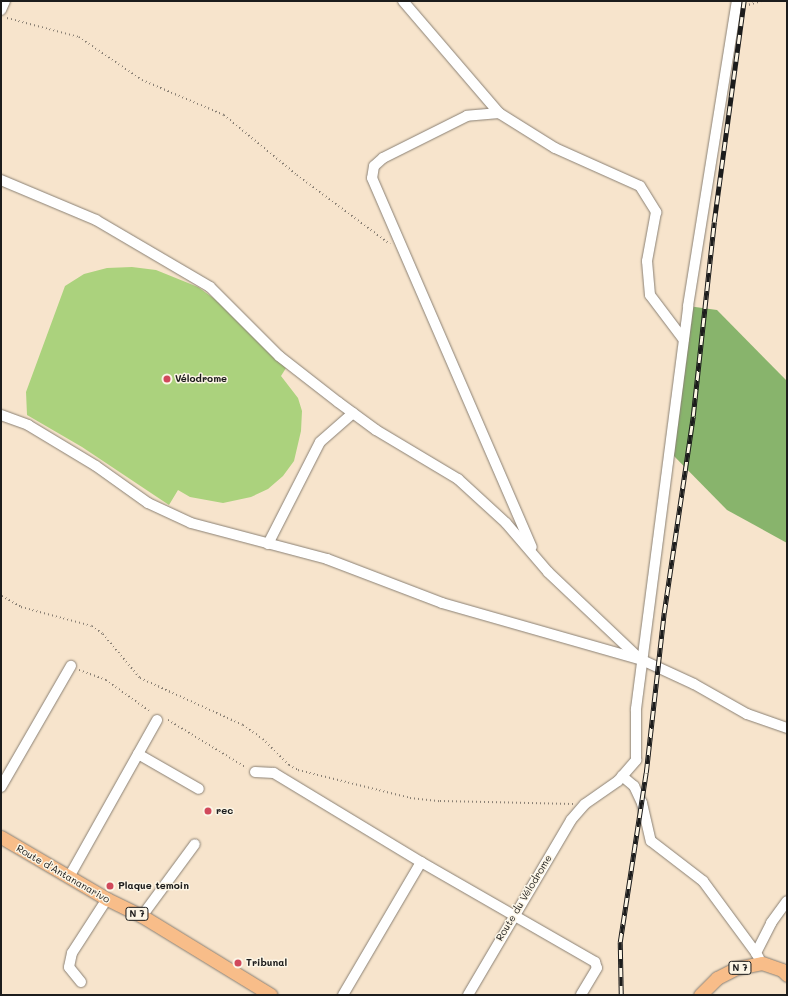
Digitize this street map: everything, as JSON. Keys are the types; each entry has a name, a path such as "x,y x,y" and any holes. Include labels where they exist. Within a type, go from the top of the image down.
{"main road":[{"name":"Route d'Antananarivo","path":"1,837 107,899 142,916 271,995"},
{"name":"N 7","path":"700,995 717,978 759,958 782,970 787,975"}],"street":[{"path":"1,10 5,1"},
{"path":"403,1 499,114 555,148 640,186 656,212 647,261 650,295 684,340"},
{"name":"Route du Vélodrome","path":"468,995 514,914 571,820 585,804 622,776 636,760 636,709 684,340 737,1"},
{"path":"499,114 467,116 383,158 374,166 372,178 535,555"},
{"path":"1,180 96,220 210,287 280,356 353,413 458,479 506,523 548,572 642,660"},
{"path":"268,544 320,442 353,413"},
{"path":"1,415 28,425 96,466 148,502 191,523 327,559 442,603 642,660 694,684 747,714 787,728"},
{"path":"1,788 71,666"},
{"path":"69,877 157,720"},
{"path":"138,754 199,789"},
{"path":"255,772 274,773 421,862 514,914 595,962 597,968 581,995"},
{"path":"622,776 634,786 642,803 651,841 703,881 759,958"},
{"path":"142,916 195,844"},
{"path":"343,995 421,862"},
{"path":"81,982 69,966 72,953 107,899"},
{"path":"759,958 771,922 787,901"}],"path":[{"path":"736,12 744,5 747,6 761,1"},
{"path":"1,17 80,37 142,80 224,115 296,175 404,254"},
{"path":"2,596 21,607 92,626 103,634 140,678 243,726 263,739 289,764 298,770 410,798 440,802 585,804"},
{"path":"71,666 106,680 149,709 157,720"},
{"path":"168,720 255,772"}],"green space":[{"path":"132,267 156,270 198,287 230,310 229,313 286,368 281,376 298,398 302,411 301,431 294,461 283,476 268,489 251,497 223,503 190,497 178,490 169,505 82,447 27,415 26,392 65,286 84,274 107,268"},
{"path":"688,306 717,310 787,381 787,543 727,510 671,453"}],"railway":[{"path":"621,995 620,942 646,773 664,613 693,416 714,222 744,1"}],"place":[{"name":"Vélodrome","path":"167,379"},
{"name":"rec","path":"208,811"},
{"name":"Plaque temoin","path":"110,886"},
{"name":"Tribunal","path":"238,963"}]}
